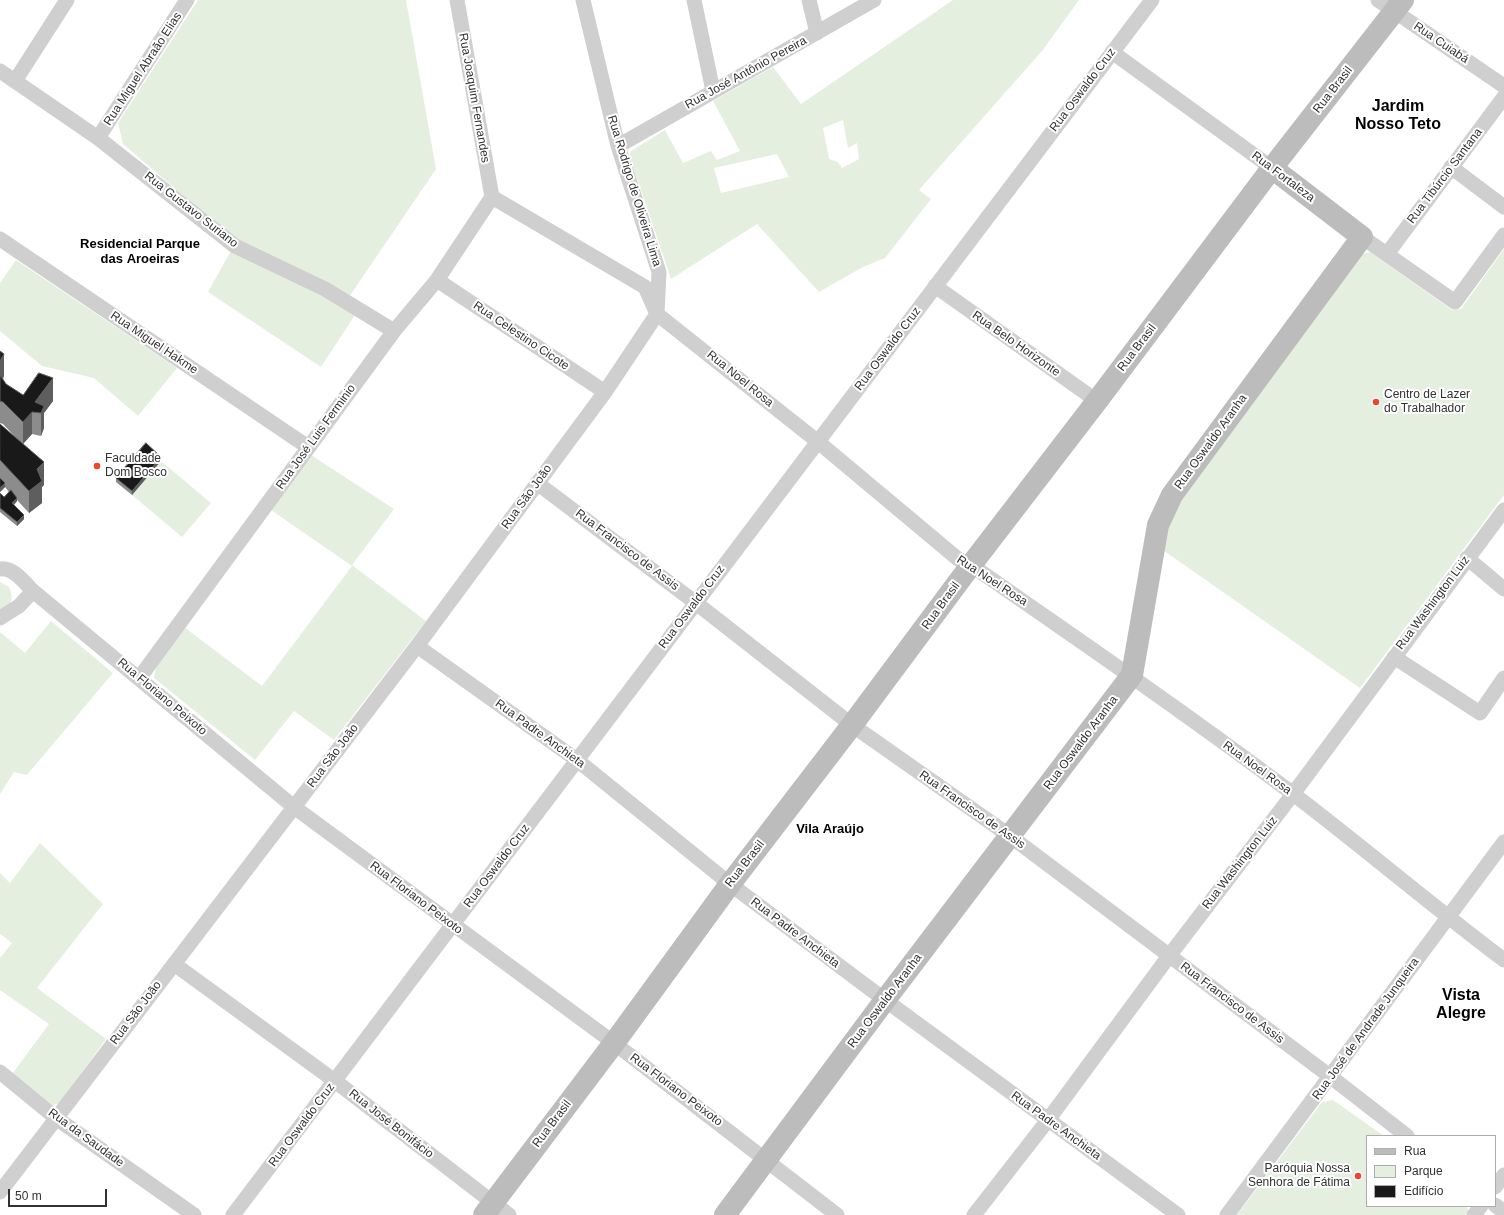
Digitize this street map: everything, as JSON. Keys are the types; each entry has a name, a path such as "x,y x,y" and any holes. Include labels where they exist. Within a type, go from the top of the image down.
{"street":[{"path":"15,81 67,0"},
{"name":"Rua Miguel Abraão Elias","path":"98,138 187,0"},
{"name":"Rua Joaquim Fernandes","path":"457,0 492,197"},
{"name":"Rua Rodrigo de Oliveira Lima","path":"583,0 618,146 659,272 657,314"},
{"path":"694,0 713,91"},
{"path":"809,0 817,33"},
{"name":"Rua José Antônio Pereira","path":"618,146 874,0"},
{"name":"Rua Oswaldo Cruz","path":"233,1215 1152,0"},
{"name":"Rua Cuiabá","path":"1392,4 1504,86"},
{"name":"Rua Brasil","path":"495,1211 614,1043 730,884 971,566 1098,402 1392,4"},
{"name":"Rua Fortaleza","path":"1112,52 1272,168 1362,237 1455,302 1504,235"},
{"name":"Rua Gustavo Suriano","path":"0,71 98,138 235,246 325,289 394,331"},
{"name":"Rua Tibúrcio Santana","path":"1387,254 1504,97"},
{"path":"1452,168 1504,208"},
{"name":"Rua José Luis Ferminio","path":"140,678 394,331 437,280 492,197"},
{"name":"Rua Noel Rosa","path":"492,197 645,287 657,314 817,442 958,559 971,566 1132,675 1293,794 1448,918 1504,960"},
{"name":"Rua Oswaldo Aranha","path":"725,1215 885,1000 1132,675 1158,525 1172,494 1362,237"},
{"name":"Rua Miguel Hakme","path":"0,239 308,447"},
{"name":"Rua Celestino Cicote","path":"437,280 605,392"},
{"name":"Rua Belo Horizonte","path":"935,286 1098,402"},
{"name":"Rua São João","path":"0,1192 417,646 605,392 657,314"},
{"name":"Rua Francisco de Assis","path":"537,482 696,603 852,725 1010,836 1331,1077 1406,1135"},
{"name":"Rua Washington Luiz","path":"974,1215 1048,1120 1169,956 1293,794 1504,510"},
{"path":"1467,558 1504,589"},
{"name":"Rua Floriano Peixoto","path":"3,569 14,572 33,591 294,807 614,1043 767,1159 837,1215"},
{"path":"0,618 19,606 33,591"},
{"name":"Rua Padre Anchieta","path":"417,646 577,760 730,884 1178,1215"},
{"path":"1394,657 1480,713 1504,678"},
{"name":"Rua José de Andrade Junqueira","path":"1227,1215 1331,1077 1504,842"},
{"name":"Rua José Bonifácio","path":"174,964 335,1081 495,1211"},
{"name":"Rua da Saudade","path":"0,1072 56,1118 194,1215"},
{"path":"1496,1186 1504,1175"},
{"path":"1496,1206 1504,1212"},
{"path":"1474,1215 1480,1207"}],"green space":[{"path":"198,0 406,0 436,169 349,297 237,242 123,144 118,123"},
{"path":"953,0 1079,0 1042,51 919,190 931,199 885,258 863,267 819,292 757,224 671,279 629,158 631,151 665,130 683,163 711,151 717,160 740,151 713,101 773,67 801,104","holes":["843,120 848,148 857,143 859,159 842,168 838,162 829,159 823,128","777,154 789,177 721,193 714,168"]},
{"path":"232,249 323,294 355,315 321,367 208,292"},
{"name":"Centro de Lazer do Trabalhador","path":"1504,249 1504,495 1360,688 1160,548 1178,498 1358,255 1370,252 1452,310 1461,309"},
{"path":"16,260 177,368 138,416 94,378 42,366 0,331 0,283"},
{"path":"311,455 394,509 352,565 426,621 334,740 294,711 255,760 154,678 156,666 184,627 262,686 352,566 271,510"},
{"path":"161,461 211,503 182,537 132,495"},
{"path":"0,582 9,587 12,599 0,613"},
{"path":"51,621 113,673 27,775 14,772 0,794 0,632 25,653"},
{"path":"40,843 103,904 37,988 106,1039 59,1104 52,1105 12,1074 49,1024 0,990 0,958 12,943 0,934 0,873 10,883"},
{"path":"1333,1100 1383,1135 1366,1135 1366,1207 1467,1207 1468,1211 1465,1215 1237,1215 1322,1102"}],"building":[{"path":"0,351 4,354 0,361"},
{"path":"39,373 53,378 35,402 44,406 41,413 32,412 23,422 3,402 0,401 0,375 6,384 23,395"},
{"path":"0,424 44,462 37,469 42,481 29,491 0,460"},
{"path":"146,443 161,457 132,491 116,478"},
{"path":"0,478 5,483 0,488"},
{"path":"11,490 17,498 12,503 24,515 17,522 0,508 0,493 4,497"}],"place":[{"name":"Centro de Lazer do Trabalhador","path":"1376,402"},
{"name":"Faculdade Dom Bosco","path":"97,466"},
{"name":"Paróquia Nossa Senhora de Fátima","path":"1358,1176"}],"district":[{"name":"Jardim Nosso Teto","path":"1398,116"},
{"name":"Residencial Parque das Aroeiras","path":"140,252"},
{"name":"Vila Araújo","path":"830,829"},
{"name":"Vista Alegre","path":"1461,1005"}]}
